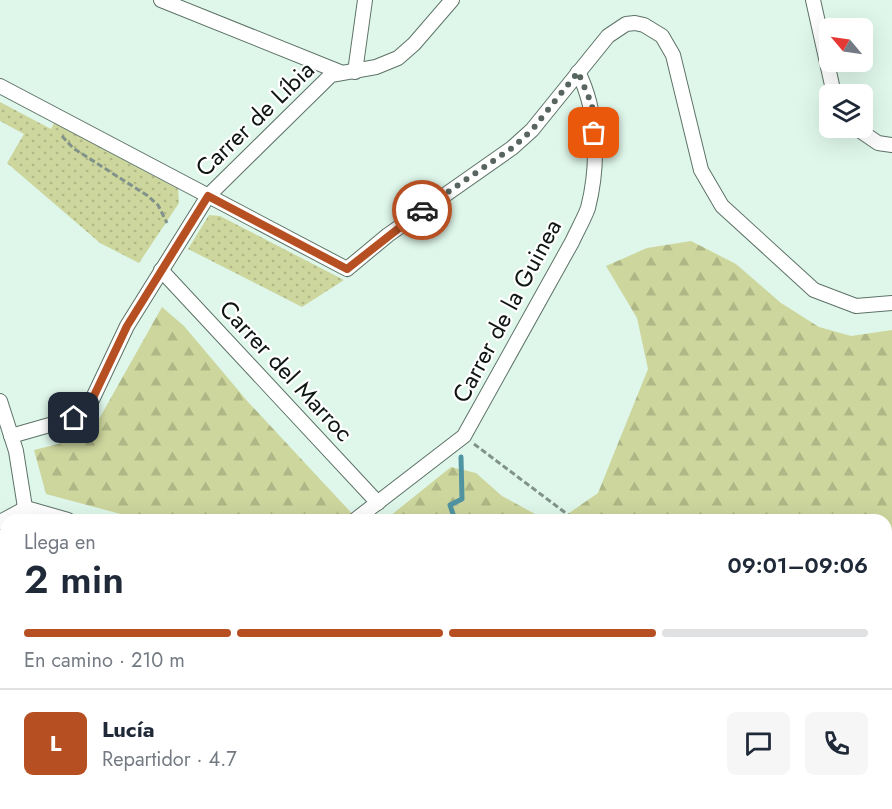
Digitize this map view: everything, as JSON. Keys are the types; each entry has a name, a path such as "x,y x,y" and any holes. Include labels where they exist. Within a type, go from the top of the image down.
{"street":[{"path":"161,0 340,72"},
{"path":"355,72 365,0"},
{"name":"Carrer de Líbia","path":"11,436 74,418 91,402 127,326 208,196 331,75 340,72 355,72 398,58 414,44 452,0"},
{"path":"813,0 832,84"},
{"path":"0,86 347,269 397,228 512,148 532,130 608,36 626,24 645,25 662,36 673,55 701,170 722,206 814,291 856,306 892,303"},
{"name":"Carrer de la Guinea","path":"363,514 464,436 587,210 593,169 592,105 578,72"},
{"path":"871,138 878,143 892,145"},
{"name":"Carrer del Marroc","path":"160,270 378,503"},
{"path":"0,401 11,436 27,514"}],"path":[{"path":"56,129 73,148 148,196 158,205 167,223"},
{"path":"464,436 567,514"}],"green space":[{"path":"0,102 51,129 54,123 178,189 179,203 139,263 100,243 7,163 24,134 0,121"},
{"path":"209,215 220,216 344,280 302,307 188,249"},
{"path":"691,241 736,264 781,303 819,327 851,336 892,330 892,514 568,514 598,493 648,369 637,318 606,266 647,248"},
{"path":"162,307 184,326 249,403 352,514 121,514 46,494 34,450 74,440 99,419"},
{"path":"451,467 476,473 502,496 535,514 392,514"}],"waterway":[{"path":"453,514 450,505 462,499 461,457"}],"way so far":[{"path":"422,210 440,196 488,167 512,148 532,130 578,72 588,90 592,105 594,133"}],"route":[{"path":"74,418 91,402 127,326 154,279 208,196 347,269 422,210"}]}
